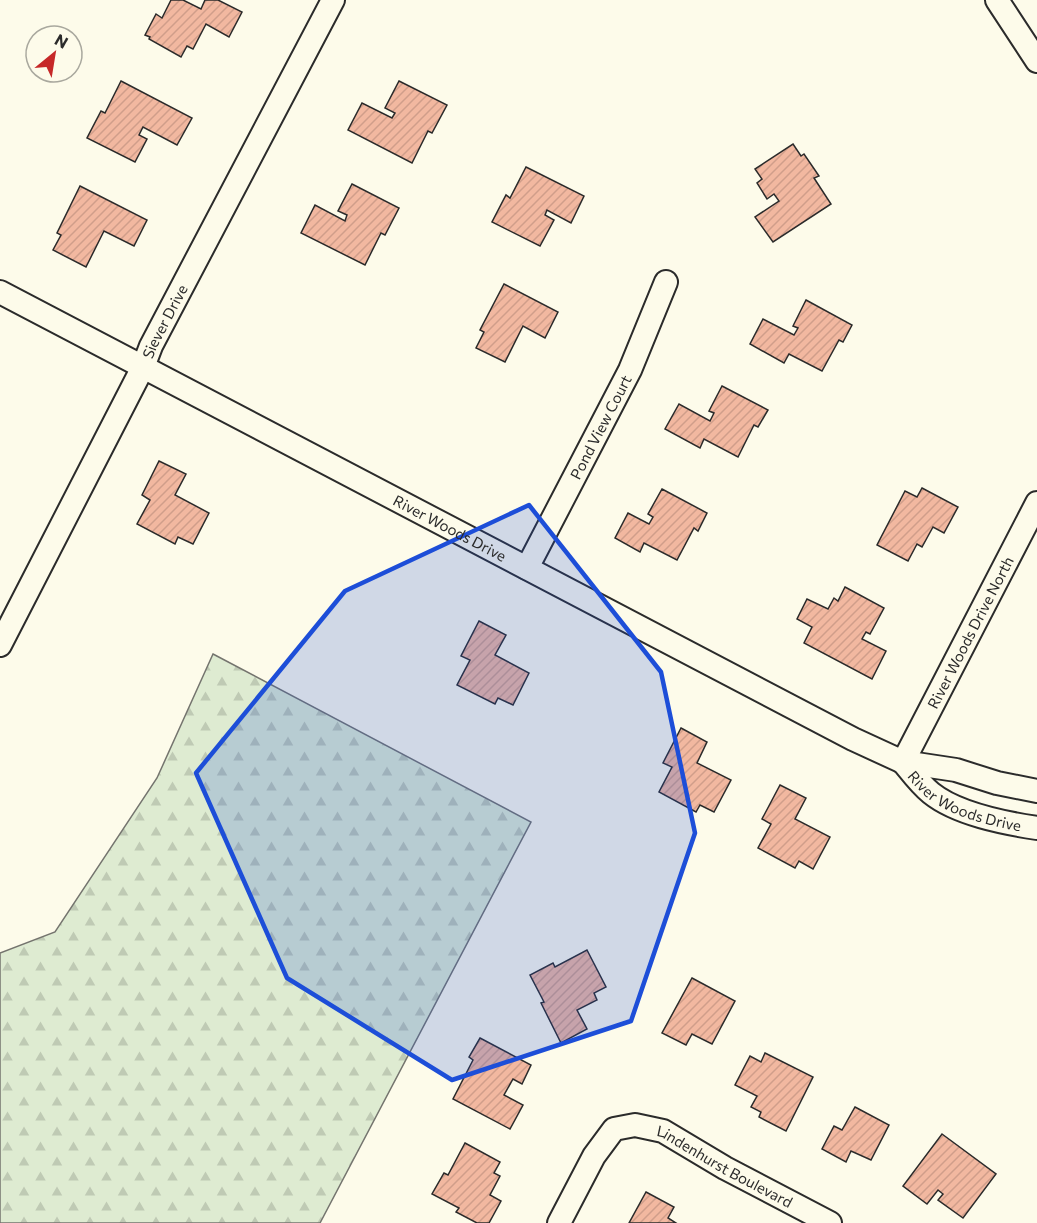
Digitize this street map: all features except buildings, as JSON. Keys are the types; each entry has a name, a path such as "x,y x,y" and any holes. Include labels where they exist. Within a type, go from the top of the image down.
{"street":[{"name":"Siever Drive","path":"0,645 143,367 151,346 333,0"},
{"path":"997,0 1037,61"},
{"name":"Pond View Court","path":"527,568 630,370 666,282"},
{"name":"River Woods Drive","path":"0,292 853,739 903,762 956,770 997,783 1037,790"},
{"name":"River Woods Drive North","path":"903,762 1037,503"},
{"name":"River Woods Drive","path":"903,762 926,789 948,803 973,814 1037,828"},
{"name":"Lindenhurst Boulevard","path":"559,1223 594,1156 614,1129 635,1125 663,1131 725,1168 830,1223"}],"highlighted area":[{"path":"529,505 661,672 695,833 631,1021 452,1080 287,978 196,773 345,591"}],"green space":[{"path":"213,654 531,822 320,1223 0,1223 0,953 55,932 157,778"}]}
